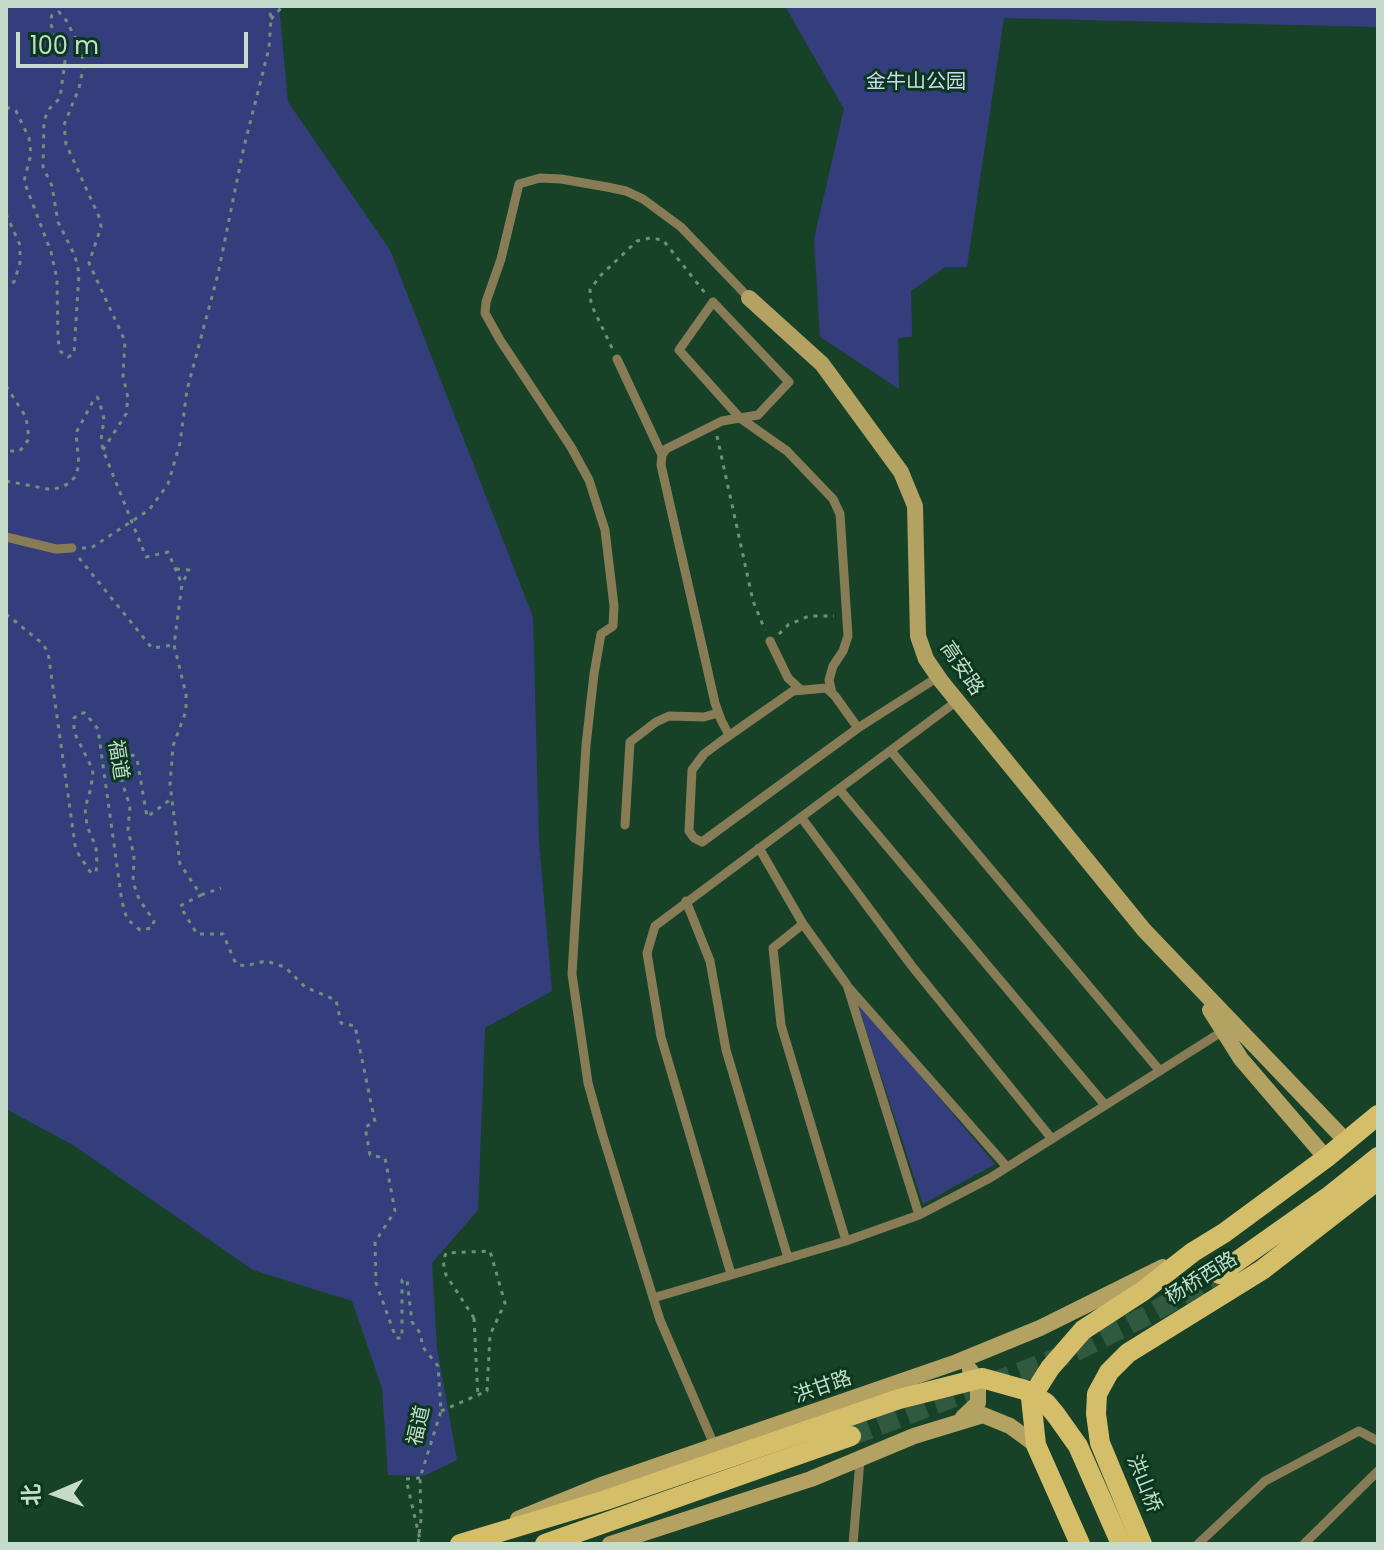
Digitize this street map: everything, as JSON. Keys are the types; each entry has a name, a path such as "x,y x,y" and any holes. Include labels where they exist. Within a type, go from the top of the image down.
{"main road":[{"name":"高安路","path":"749,298 822,364 901,472 915,506 918,636 926,659 938,677 1144,930 1347,1142"},
{"name":"高安路","path":"1200,991 1241,1059 1326,1158"},
{"name":"杨桥西路","path":"1080,1544 1036,1445 1031,1398 1050,1368 1072,1340 1326,1158 1378,1115"},
{"path":"1219,1274 1328,1197 1378,1157"},
{"name":"杨桥西路","path":"1100,1443 1097,1394 1109,1372 1128,1353 1262,1270 1378,1180"},
{"name":"洪甘路","path":"460,1544 553,1503 957,1362 1053,1322 1193,1252"},
{"path":"955,1422 972,1412 978,1403 978,1381 969,1369 957,1362"},
{"path":"460,1544 634,1490 899,1399 982,1378 1025,1390 1046,1403 1078,1446 1121,1544"},
{"path":"619,1543 811,1479 955,1422 983,1415 996,1418 1036,1445"},
{"path":"545,1544 851,1436"},
{"name":"洪山桥","path":"1100,1443 1142,1544"}],"lane":[{"path":"715,1447 660,1320 588,1083 572,974 586,745 594,674 601,634 613,626 614,606 605,530 589,480 571,447 485,313 519,184 540,178 607,187 643,199 681,227 749,298"},
{"path":"662,455 666,449 714,425 740,418 758,415 789,382 713,302 679,350 740,418 787,451 833,499 840,514 848,636 829,680 832,693"},
{"path":"617,359 662,455 665,486 718,713 729,735"},
{"path":"6,537 56,549 72,548"},
{"path":"770,641 788,678 801,690"},
{"path":"858,728 826,688 793,691 704,754 692,770 689,831 702,842 858,728 938,677"},
{"path":"731,1274 661,1037 647,953 655,926 957,701"},
{"path":"625,825 630,742 669,716 704,717 718,713"},
{"path":"891,751 1160,1071"},
{"path":"839,789 1105,1105"},
{"path":"801,817 911,965 1052,1139"},
{"path":"759,848 803,924 847,985 1007,1167"},
{"path":"686,901 710,961 726,1050 788,1258"},
{"path":"803,924 773,948 781,1025 846,1241"},
{"path":"847,985 919,1215"},
{"path":"653,1298 846,1241 919,1215 1007,1167 1223,1031"},
{"path":"1198,1544 1265,1481 1359,1431 1378,1441"},
{"path":"853,1544 860,1460"},
{"path":"1304,1544 1378,1471"}],"path":[{"path":"72,548 91,548 149,510 168,484 180,443 187,390 218,274 243,151 269,48 269,6"},
{"path":"271,19 283,6"},
{"path":"6,107 16,111 29,138 31,154 24,181 51,252 57,279 58,340 61,352 68,357 74,354 79,273 75,256 58,222 52,186 43,167 44,120 60,98 66,54 50,22 52,15 59,12 79,45 84,64 79,88 64,125 66,144 100,219 101,227 89,263 125,341 123,376 128,398 126,414 103,450"},
{"path":"6,214 20,245 20,263 14,282 6,285"},
{"path":"617,359 591,304 590,290 600,276 637,241 650,238 663,240 713,302"},
{"path":"6,386 26,417 29,439 20,451 6,451"},
{"path":"6,481 53,490 68,484 78,472 76,433 97,397 103,410 103,450 146,557 168,552 182,584"},
{"path":"714,425 753,601 770,641 788,625 809,616 847,618"},
{"path":"72,548 152,648 174,645"},
{"path":"176,569 189,570 182,584 174,645 186,702 186,711 173,746 171,799 180,864 201,895 221,888"},
{"name":"福道","path":"6,614 42,643 48,652 75,845 91,873 96,872 96,847 87,826 85,808 93,770 74,732 74,718 85,713 98,729 122,902 127,919 140,930 152,928 154,921 139,899 133,882 134,856 128,830 130,806 123,790 122,773 127,757 133,755 137,759 147,817 171,799"},
{"name":"福道","path":"201,895 180,906 197,934 223,934 233,961 239,966 266,961 285,967 305,987 336,1000 341,1023 355,1026 375,1122 365,1127 370,1155 385,1158 395,1211 375,1242 376,1283 396,1338 402,1338 402,1280 407,1280 412,1322 421,1334 422,1346 438,1366 441,1411 420,1478 419,1544"},
{"path":"441,1411 487,1391 490,1335 505,1303 490,1251 446,1253 443,1261 446,1275 474,1318 478,1398"},
{"path":"419,1544 406,1479 420,1478"}],"green space":[{"path":"6,6 279,6 288,102 390,250 533,617 539,842 552,991 485,1028 478,1210 432,1263 437,1348 457,1460 424,1476 388,1475 382,1388 352,1301 253,1270 73,1145 6,1109"},
{"name":"金牛山公园","path":"785,6 1378,6 1378,27 1004,18 967,267 945,267 911,291 912,337 898,338 899,389 820,337 814,239 844,109"},
{"path":"856,999 995,1164 923,1204"}],"tunnel":[{"path":"851,1436 1076,1351 1148,1315 1219,1274"}]}
